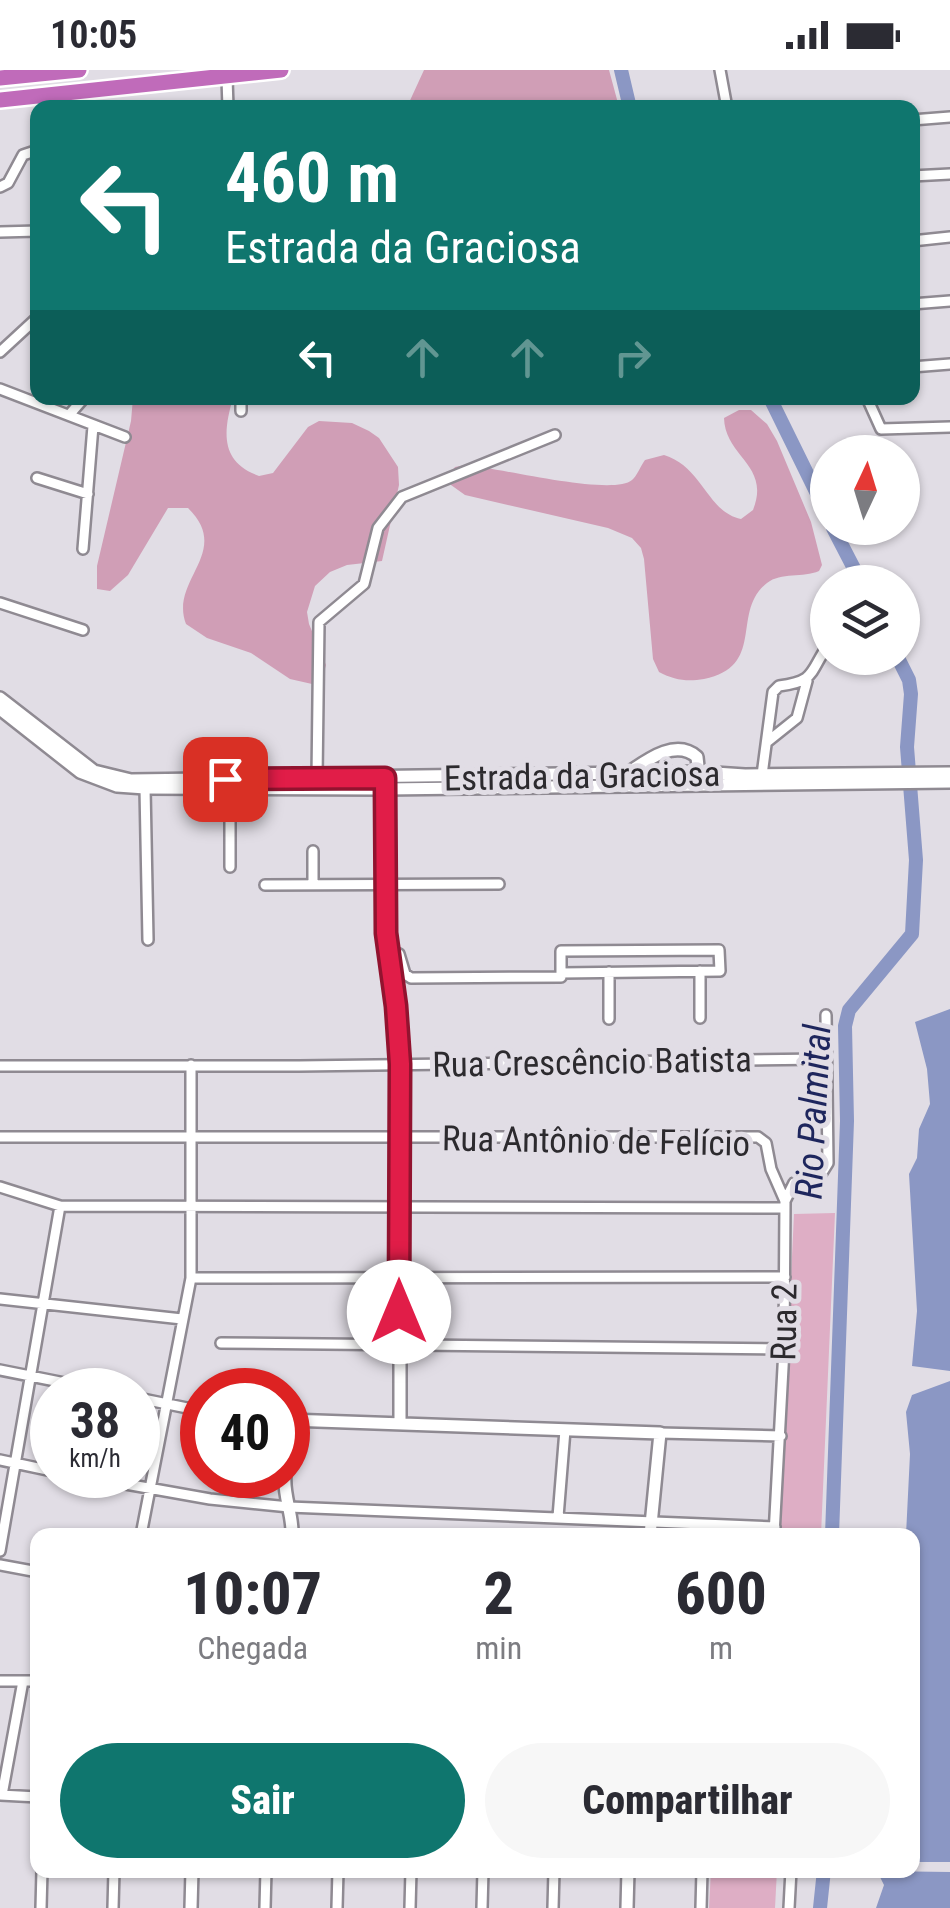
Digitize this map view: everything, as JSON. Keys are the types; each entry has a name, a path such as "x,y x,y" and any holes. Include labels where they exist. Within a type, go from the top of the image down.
{"highway":[{"path":"0,78 79,70"},
{"path":"0,100 281,70"}],"main road":[{"name":"Estrada da Graciosa","path":"0,698 81,762 112,777 131,780 317,778 385,784 626,774 897,778"},
{"name":"Estrada da Graciosa","path":"0,709 80,772 117,786 230,788 699,778 927,778 950,782"},
{"path":"626,774 662,752 680,749 697,758 699,778"},
{"name":"Estrada da Graciosa","path":"927,778 950,773"},
{"path":"385,784 388,951 400,1064 400,1424"},
{"path":"310,1421 660,1433 650,1528"},
{"path":"286,1498 291,1528"},
{"path":"191,1908 192,1878"},
{"path":"626,1908 628,1878"}],"street":[{"path":"725,100 720,71 734,70"},
{"path":"226,78 227,100"},
{"path":"920,119 950,117"},
{"path":"0,187 8,184 23,156 30,153"},
{"path":"920,176 950,174"},
{"path":"0,232 30,231"},
{"path":"920,239 950,237"},
{"path":"920,303 950,301"},
{"path":"0,352 30,324"},
{"path":"920,366 950,364"},
{"path":"0,389 30,400"},
{"path":"42,405 125,437"},
{"path":"69,415 78,405"},
{"path":"241,405 241,411"},
{"path":"870,405 880,428 950,427"},
{"path":"83,549 94,426"},
{"path":"317,778 319,622 364,584 378,528 388,512 402,497 554,435"},
{"path":"37,478 88,494"},
{"path":"0,603 83,630"},
{"path":"767,742 796,718 810,675"},
{"path":"762,775 773,692 779,686 807,680"},
{"path":"146,788 148,940"},
{"path":"230,788 230,867"},
{"path":"312,850 312,886"},
{"path":"264,886 499,884"},
{"path":"388,951 399,954 405,974 411,978 561,977 561,972 561,951 720,950 720,971 561,972"},
{"path":"700,971 700,1018"},
{"path":"609,972 609,1019"},
{"path":"0,1187 60,1206 785,1204 794,1183 818,1180 826,1169 826,1016"},
{"name":"Rua Crescêncio Batista","path":"0,1066 825,1059"},
{"path":"160,1437 191,1278 191,1065"},
{"name":"Rua Antônio de Felício","path":"0,1138 758,1137 766,1143 785,1204"},
{"name":"Rua 2","path":"774,1528 784,1349 785,1204"},
{"path":"34,1368 60,1206"},
{"path":"191,1278 784,1277"},
{"path":"0,1299 182,1319"},
{"path":"221,1344 784,1349"},
{"path":"0,1370 30,1375"},
{"path":"0,1551 30,1392"},
{"path":"160,1403 180,1407"},
{"path":"558,1517 565,1430"},
{"path":"660,1433 780,1436"},
{"path":"0,1460 30,1467"},
{"path":"160,1490 289,1507 737,1528"},
{"path":"142,1528 147,1498"},
{"path":"0,1565 30,1571"},
{"path":"0,1680 30,1681"},
{"path":"23,1681 1,1794 30,1796"},
{"path":"40,1908 42,1878"},
{"path":"113,1908 114,1878"},
{"path":"265,1908 266,1878"},
{"path":"337,1908 338,1878"},
{"path":"410,1908 411,1878"},
{"path":"482,1908 483,1878"},
{"path":"553,1908 554,1878"},
{"path":"701,1908 702,1878"},
{"path":"789,1908 791,1878"}],"shaded area":[{"path":"424,70 609,70 617,100 410,100"},
{"path":"132,405 231,405 227,423 231,454 237,463 259,476 273,473 308,427 319,421 352,423 379,438 398,467 399,485 382,561 347,565 330,572 315,586 307,612 326,665 322,679 312,684 290,679 251,653 207,638 186,624 185,594 203,552 204,538 200,524 188,508 168,508 128,575 110,591 97,589 97,566"},
{"path":"739,410 751,410 767,424 810,520 810,545 817,545 822,565 810,565 810,573 779,577 767,583 750,608 742,651 735,663 704,679 681,680 659,672 653,659 644,559 632,538 608,528 465,495 451,485 448,476 455,467 465,465 579,483 620,484 632,480 645,460 664,455 688,469 720,508 741,519 753,510 756,482 731,442 724,418"},
{"path":"835,1213 821,1528 779,1528 794,1214"},
{"path":"711,1878 777,1878 775,1908 709,1908"}],"water":[{"path":"950,1009 950,1371 912,1366 917,1311 909,1174 917,1158 919,1129 930,1104 927,1069 915,1022"},
{"path":"950,1381 950,1862 920,1862 920,1528 906,1528 910,1454 906,1412 912,1395"},
{"path":"920,1872 950,1872 950,1908 876,1908 884,1885 880,1878 920,1878"}],"waterway":[{"name":"Rio Palmital","path":"621,70 628,100"},
{"name":"Rio Palmital","path":"773,405 810,479"},
{"name":"Rio Palmital","path":"842,545 852,565"},
{"name":"Rio Palmital","path":"832,1528 847,1121 845,1026 849,1010 912,934 916,860 907,747 911,694 906,675"},
{"name":"Rio Palmital","path":"820,1908 823,1878"}],"route":[{"path":"225,779 385,778 386,933 400,1064 399,1312"}]}
